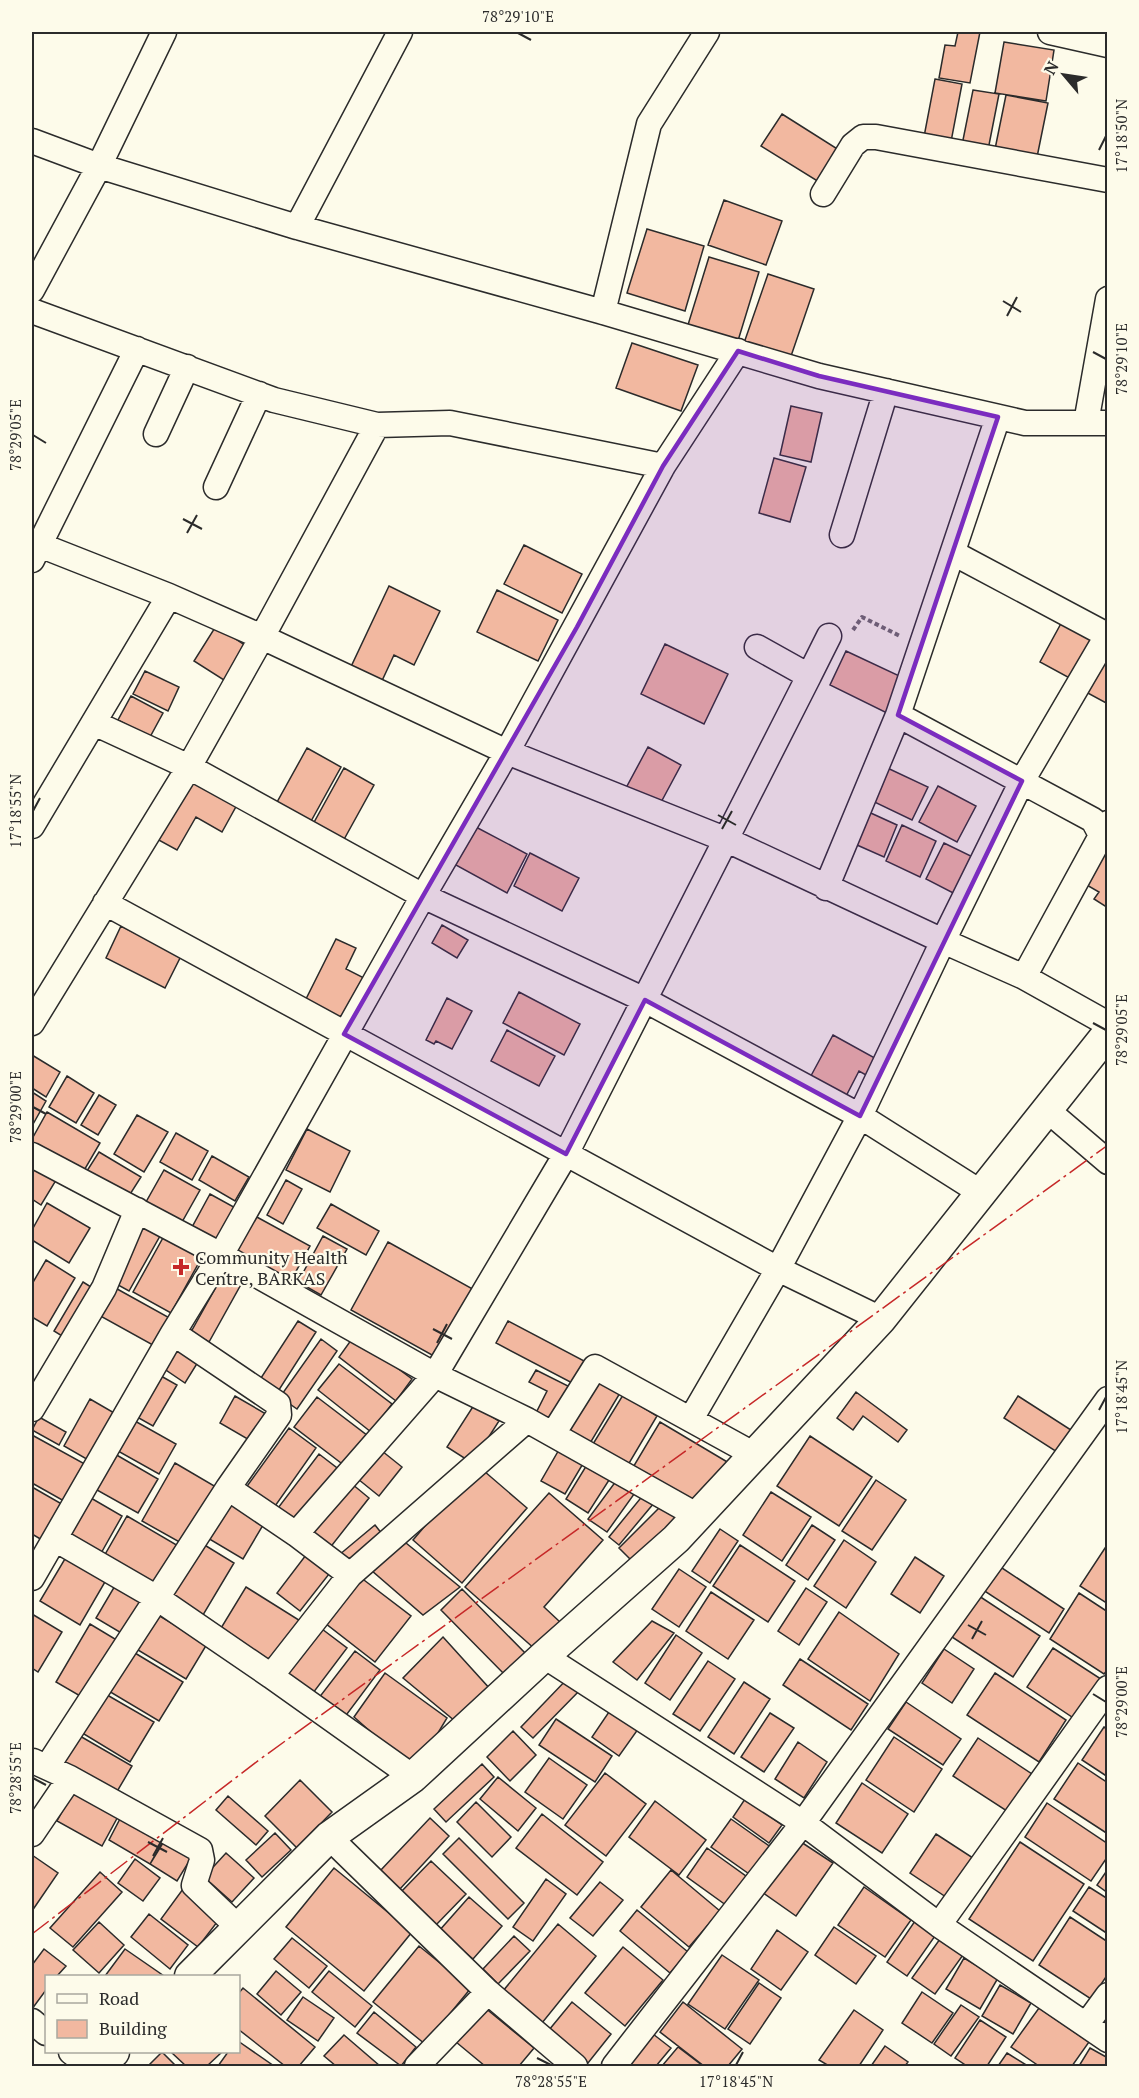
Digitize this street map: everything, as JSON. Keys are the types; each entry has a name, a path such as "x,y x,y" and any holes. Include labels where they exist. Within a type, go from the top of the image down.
{"street":[{"path":"32,290 99,166 164,32"},
{"path":"297,227 400,32"},
{"path":"603,312 649,124 707,32"},
{"path":"1050,32 1107,45"},
{"path":"823,194 853,145 863,138 876,137 1107,180"},
{"path":"32,141 99,166 297,227 603,312 819,376 1025,423 1097,423 1107,299"},
{"path":"32,311 259,394 377,425 450,423 663,466"},
{"path":"137,349 34,549 169,596 507,752 727,840 826,888 1024,977 1107,1024"},
{"path":"32,1578 173,1333 222,1255 344,1034 507,752 663,466 738,351"},
{"path":"156,434 187,367"},
{"path":"842,535 886,391"},
{"path":"216,487 259,394"},
{"path":"826,888 898,715 955,554 998,417"},
{"path":"32,1023 189,767 377,425"},
{"path":"691,1419 778,1269 860,1116 1022,781 1107,634 955,554"},
{"path":"32,826 169,596"},
{"path":"296,1534 435,1375 566,1154 829,636"},
{"path":"758,647 809,676"},
{"path":"898,715 1093,820 1105,832 1024,977"},
{"path":"94,723 189,767 423,896 645,1000 860,1116 980,1192"},
{"path":"105,903 778,1269 881,1319"},
{"path":"192,1975 329,1837 413,1777 544,1656 676,1539 881,1319 1107,1033"},
{"path":"1046,1109 1107,1162"},
{"path":"32,1155 222,1255 435,1375 553,1434 698,1516"},
{"path":"32,1409 104,1288 137,1210"},
{"path":"173,1333 278,1404 279,1415 228,1488 157,1598 39,1763 200,1850 202,1860 194,1885 239,1928"},
{"path":"553,1434 595,1367 755,1455"},
{"path":"614,2067 803,1823 1107,1399"},
{"path":"271,1676 350,1575 527,1420"},
{"path":"228,1488 296,1534 350,1575"},
{"path":"55,1539 157,1598 413,1777"},
{"path":"544,1656 803,1823 939,1925 1107,2040"},
{"path":"939,1925 1107,1688"},
{"path":"32,1834 70,1778"},
{"path":"329,1837 488,1992 575,2067"},
{"path":"417,2067 488,1992"},
{"path":"1086,2025 1107,1995"},
{"path":"32,2021 45,2032"},
{"path":"72,2053 90,2067"},
{"path":"99,2067 113,2053"}],"path":[{"path":"829,636 838,631 851,634 862,617 922,648"}],"highlighted area":[{"path":"738,351 819,376 998,417 898,715 1022,781 860,1116 645,1000 566,1154 344,1034 577,627 663,466"}],"building":[{"path":"958,32 980,32 970,83 939,78 945,45 955,46"},
{"path":"1004,42 1054,50 1046,101 995,93"},
{"path":"935,79 962,84 950,147 923,142"},
{"path":"973,90 999,94 987,155 961,150"},
{"path":"1006,95 1048,103 1036,162 994,154"},
{"path":"782,114 839,150 819,182 761,146"},
{"path":"724,200 782,221 766,265 708,245"},
{"path":"647,229 704,246 685,311 627,293"},
{"path":"709,257 759,272 737,344 687,328"},
{"path":"768,274 814,289 790,359 744,343"},
{"path":"632,343 698,365 681,411 616,388"},
{"path":"791,406 822,413 811,462 780,455"},
{"path":"774,458 806,467 790,522 759,513"},
{"path":"524,545 582,574 562,613 504,584"},
{"path":"389,586 440,611 414,665 394,655 380,685 349,671"},
{"path":"497,590 558,620 538,661 477,632"},
{"path":"1064,618 1099,637 1075,681 1040,662"},
{"path":"216,626 249,648 227,682 194,661"},
{"path":"665,644 728,674 704,724 641,694"},
{"path":"846,651 908,680 891,715 830,685"},
{"path":"1108,658 1108,704 1084,691"},
{"path":"145,671 179,687 168,711 133,694"},
{"path":"131,696 163,713 150,737 118,720"},
{"path":"648,747 681,765 659,806 626,788"},
{"path":"307,748 341,767 310,823 276,804"},
{"path":"881,765 928,787 912,820 866,798"},
{"path":"344,768 374,785 342,843 312,826"},
{"path":"191,776 238,803 222,832 196,817 177,850 155,838"},
{"path":"938,786 976,806 957,842 919,822"},
{"path":"862,809 897,825 884,857 848,841"},
{"path":"902,825 936,841 920,877 886,861"},
{"path":"474,826 527,854 507,893 454,864"},
{"path":"944,843 977,859 959,896 926,879"},
{"path":"1099,846 1108,852 1108,908 1094,899 1099,892 1078,880"},
{"path":"530,853 579,878 562,911 514,886"},
{"path":"442,925 468,940 457,958 432,943"},
{"path":"121,926 181,956 165,988 106,958"},
{"path":"336,939 356,948 346,969 364,978 342,1022 304,1003"},
{"path":"519,992 580,1024 564,1055 503,1023"},
{"path":"447,998 472,1011 452,1049 436,1041 434,1044 426,1040"},
{"path":"507,1030 555,1056 539,1086 491,1061"},
{"path":"833,1035 882,1062 873,1079 859,1071 844,1100 806,1085"},
{"path":"32,1055 60,1072 46,1097 32,1088"},
{"path":"67,1076 94,1093 76,1123 49,1107"},
{"path":"32,1092 46,1101 32,1126"},
{"path":"99,1095 116,1105 98,1135 81,1125"},
{"path":"47,1112 100,1143 82,1174 32,1144 32,1139"},
{"path":"137,1115 168,1132 144,1172 114,1154"},
{"path":"307,1129 350,1151 330,1192 286,1170"},
{"path":"176,1133 208,1151 192,1180 160,1162"},
{"path":"99,1152 141,1177 127,1199 85,1174"},
{"path":"212,1156 249,1177 235,1201 199,1180"},
{"path":"32,1167 58,1177 41,1205 32,1199"},
{"path":"164,1170 200,1190 182,1222 146,1202"},
{"path":"286,1180 302,1189 283,1224 267,1215"},
{"path":"210,1194 241,1211 222,1246 191,1229"},
{"path":"47,1203 90,1228 69,1263 32,1240 32,1230"},
{"path":"331,1204 379,1231 366,1255 317,1228"},
{"path":"255,1216 310,1246 289,1284 234,1253"},
{"path":"140,1225 160,1236 129,1291 109,1280"},
{"path":"164,1236 202,1257 171,1313 133,1292"},
{"path":"323,1236 347,1249 321,1295 298,1282"},
{"path":"388,1242 478,1292 441,1360 351,1310"},
{"path":"46,1260 75,1278 47,1326 32,1317 32,1284"},
{"path":"226,1269 244,1279 209,1342 191,1332"},
{"path":"83,1282 99,1292 70,1341 54,1331"},
{"path":"110,1285 175,1321 160,1349 95,1313"},
{"path":"298,1321 316,1332 277,1393 259,1381"},
{"path":"508,1321 588,1363 576,1385 496,1343"},
{"path":"354,1336 412,1379 396,1401 339,1357"},
{"path":"321,1339 337,1351 297,1409 280,1397"},
{"path":"174,1346 198,1362 185,1383 160,1366"},
{"path":"339,1364 392,1404 371,1432 318,1390"},
{"path":"536,1370 572,1388 555,1422 536,1413 547,1391 529,1382"},
{"path":"161,1376 177,1385 153,1426 137,1417"},
{"path":"599,1380 620,1393 589,1445 568,1432"},
{"path":"856,1392 907,1430 898,1442 863,1416 853,1430 837,1418"},
{"path":"623,1395 657,1416 628,1465 593,1444"},
{"path":"235,1396 266,1414 251,1441 220,1423"},
{"path":"1018,1396 1071,1430 1057,1452 1004,1418"},
{"path":"317,1397 368,1436 345,1466 294,1427"},
{"path":"90,1399 116,1414 90,1461 64,1446"},
{"path":"474,1405 499,1421 472,1463 447,1447"},
{"path":"126,1416 176,1444 159,1474 109,1446"},
{"path":"39,1417 66,1432 59,1445 32,1430"},
{"path":"660,1422 729,1463 689,1505 632,1469"},
{"path":"289,1428 316,1448 273,1509 245,1489"},
{"path":"32,1435 92,1468 71,1505 32,1483"},
{"path":"810,1436 872,1477 839,1526 777,1486"},
{"path":"377,1447 402,1467 379,1496 353,1475"},
{"path":"560,1448 584,1462 565,1494 541,1481"},
{"path":"108,1450 158,1479 138,1513 88,1485"},
{"path":"319,1454 341,1471 300,1525 278,1508"},
{"path":"175,1463 216,1487 183,1544 142,1521"},
{"path":"588,1463 611,1477 588,1513 566,1499"},
{"path":"477,1465 527,1508 462,1583 413,1540"},
{"path":"619,1477 637,1490 607,1532 588,1519"},
{"path":"346,1479 369,1498 329,1549 305,1530"},
{"path":"876,1480 906,1500 872,1550 842,1531"},
{"path":"32,1487 67,1507 47,1543 32,1534"},
{"path":"771,1492 811,1517 782,1561 743,1535"},
{"path":"549,1493 603,1540 544,1607 560,1622 536,1650 465,1587"},
{"path":"84,1494 122,1516 100,1555 61,1533"},
{"path":"644,1494 654,1503 619,1545 609,1537"},
{"path":"228,1498 266,1520 243,1559 206,1537"},
{"path":"664,1503 678,1518 634,1563 619,1548"},
{"path":"127,1516 180,1547 156,1589 103,1558"},
{"path":"375,1525 386,1539 350,1569 339,1555"},
{"path":"812,1525 835,1540 808,1580 786,1565"},
{"path":"720,1529 738,1541 710,1583 692,1571"},
{"path":"844,1540 876,1562 846,1608 814,1586"},
{"path":"198,1541 234,1563 203,1615 167,1593"},
{"path":"406,1543 460,1587 423,1615 371,1570"},
{"path":"740,1545 795,1581 768,1622 713,1586"},
{"path":"1108,1545 1108,1604 1080,1586"},
{"path":"309,1551 333,1569 300,1611 277,1593"},
{"path":"69,1552 109,1575 80,1625 40,1601"},
{"path":"915,1557 944,1576 920,1613 891,1594"},
{"path":"996,1564 1064,1609 1049,1633 980,1588"},
{"path":"679,1569 706,1587 679,1627 652,1609"},
{"path":"360,1577 411,1616 375,1662 325,1623"},
{"path":"116,1584 148,1603 128,1637 96,1618"},
{"path":"246,1587 302,1622 273,1667 218,1633"},
{"path":"806,1588 827,1602 799,1645 778,1631"},
{"path":"462,1589 529,1657 508,1678 441,1610"},
{"path":"711,1592 754,1620 728,1659 686,1631"},
{"path":"1079,1593 1108,1612 1108,1669 1104,1674 1050,1639"},
{"path":"979,1596 1040,1636 1013,1677 952,1637"},
{"path":"153,1612 207,1644 186,1679 133,1647"},
{"path":"839,1612 899,1654 870,1701 808,1659"},
{"path":"32,1614 62,1632 38,1672 32,1668"},
{"path":"652,1621 674,1633 637,1680 613,1662"},
{"path":"90,1624 120,1642 87,1700 56,1682"},
{"path":"318,1626 347,1648 310,1697 282,1675"},
{"path":"676,1635 702,1653 670,1700 645,1683"},
{"path":"443,1637 491,1690 455,1721 403,1678"},
{"path":"1053,1648 1104,1681 1078,1721 1027,1687"},
{"path":"944,1649 974,1669 952,1703 922,1683"},
{"path":"130,1650 183,1682 159,1721 107,1690"},
{"path":"355,1651 380,1670 344,1718 318,1699"},
{"path":"800,1659 868,1704 851,1730 783,1685"},
{"path":"708,1661 735,1679 700,1731 673,1714"},
{"path":"385,1673 447,1718 415,1771 354,1717"},
{"path":"995,1673 1066,1720 1039,1762 967,1715"},
{"path":"570,1676 582,1688 533,1738 521,1727"},
{"path":"744,1682 770,1699 734,1754 708,1737"},
{"path":"102,1692 154,1722 130,1762 79,1731"},
{"path":"906,1702 961,1739 943,1765 888,1729"},
{"path":"613,1706 641,1725 619,1756 592,1737"},
{"path":"770,1713 794,1728 764,1772 741,1757"},
{"path":"556,1719 612,1756 595,1782 539,1745"},
{"path":"1104,1727 1108,1729 1108,1777 1082,1760"},
{"path":"513,1731 536,1755 510,1781 487,1757"},
{"path":"73,1732 132,1766 115,1795 56,1761"},
{"path":"894,1737 942,1769 914,1812 866,1780"},
{"path":"978,1738 1038,1778 1013,1815 953,1776"},
{"path":"798,1742 827,1762 804,1798 775,1779"},
{"path":"549,1758 587,1785 563,1819 525,1792"},
{"path":"1078,1763 1108,1783 1108,1834 1054,1799"},
{"path":"482,1764 494,1777 446,1822 434,1809"},
{"path":"605,1773 646,1804 606,1856 565,1825"},
{"path":"498,1777 536,1808 518,1831 480,1799"},
{"path":"300,1780 332,1812 297,1848 265,1816"},
{"path":"862,1783 908,1814 882,1853 836,1823"},
{"path":"76,1786 121,1811 102,1846 57,1821"},
{"path":"228,1796 268,1831 256,1845 216,1810"},
{"path":"745,1799 782,1825 769,1843 733,1817"},
{"path":"655,1801 706,1840 679,1875 629,1837"},
{"path":"476,1802 511,1837 492,1857 457,1822"},
{"path":"1047,1803 1108,1844 1108,1856 1091,1881 1025,1837"},
{"path":"542,1814 603,1862 577,1895 516,1848"},
{"path":"122,1815 164,1839 150,1864 109,1840"},
{"path":"430,1818 449,1836 400,1889 380,1871"},
{"path":"731,1819 772,1848 752,1876 711,1847"},
{"path":"275,1833 291,1850 262,1877 246,1860"},
{"path":"936,1834 973,1858 946,1897 910,1873"},
{"path":"166,1838 193,1855 177,1881 150,1864"},
{"path":"459,1838 524,1903 508,1919 443,1854"},
{"path":"798,1840 833,1863 796,1916 762,1892"},
{"path":"1020,1842 1084,1884 1033,1961 969,1919"},
{"path":"707,1848 750,1879 730,1908 687,1877"},
{"path":"226,1853 254,1878 232,1902 204,1877"},
{"path":"32,1855 58,1873 32,1911"},
{"path":"135,1859 160,1878 143,1901 118,1883"},
{"path":"431,1861 466,1894 435,1926 400,1893"},
{"path":"334,1868 412,1932 364,1991 286,1927"},
{"path":"1108,1869 1108,1893 1097,1885"},
{"path":"671,1870 720,1911 689,1947 641,1907"},
{"path":"100,1872 122,1892 73,1947 50,1928"},
{"path":"546,1879 566,1894 533,1941 513,1927"},
{"path":"600,1882 623,1900 593,1936 570,1918"},
{"path":"864,1887 911,1920 885,1957 838,1925"},
{"path":"1089,1887 1108,1899 1108,1934 1073,1911"},
{"path":"183,1889 221,1917 198,1947 161,1919"},
{"path":"469,1897 502,1926 473,1959 439,1931"},
{"path":"637,1910 688,1952 670,1973 620,1931"},
{"path":"149,1914 188,1945 170,1969 131,1937"},
{"path":"1070,1917 1108,1942 1108,1974 1091,1999 1039,1965"},
{"path":"915,1921 935,1936 907,1976 887,1962"},
{"path":"99,1922 124,1945 99,1973 73,1950"},
{"path":"558,1924 596,1956 542,2023 503,1991"},
{"path":"834,1927 876,1956 856,1984 815,1955"},
{"path":"777,1930 808,1952 781,1990 751,1969"},
{"path":"514,1936 530,1951 498,1984 483,1969"},
{"path":"292,1938 327,1966 309,1988 274,1959"},
{"path":"940,1939 963,1955 935,1994 912,1978"},
{"path":"419,1946 471,1988 425,2044 373,2002"},
{"path":"623,1947 663,1980 625,2026 585,1993"},
{"path":"44,1949 66,1966 58,1975 45,1975 45,1991 32,2009 32,1965"},
{"path":"125,1949 163,1975 106,1975"},
{"path":"722,1955 759,1980 725,2029 688,2004"},
{"path":"964,1958 998,1978 980,2009 946,1989"},
{"path":"276,1971 301,1992 281,2015 257,1994"},
{"path":"329,1971 372,2006 355,2027 312,1992"},
{"path":"759,1983 781,1998 750,2044 728,2029"},
{"path":"1000,1985 1031,2003 1013,2034 982,2016"},
{"path":"243,1988 315,2047 299,2066 285,2066 240,2031 240,1992"},
{"path":"922,1992 953,2013 932,2043 902,2023"},
{"path":"303,1997 334,2018 318,2041 287,2020"},
{"path":"572,2002 611,2034 588,2063 549,2030"},
{"path":"683,2002 742,2049 728,2066 704,2066 660,2032"},
{"path":"961,2005 979,2017 951,2056 934,2044"},
{"path":"484,2007 534,2048 519,2066 485,2066 456,2042"},
{"path":"1039,2008 1089,2042 1072,2066 1039,2066 1011,2047"},
{"path":"854,2010 883,2030 859,2066 829,2066 819,2060"},
{"path":"374,2012 416,2047 401,2066 357,2033"},
{"path":"980,2020 1006,2037 987,2066 967,2066 955,2058"},
{"path":"653,2034 671,2048 656,2066 628,2066"},
{"path":"344,2035 380,2066 336,2066 324,2056"},
{"path":"240,2042 274,2066 218,2066 227,2053 240,2053"},
{"path":"885,2046 908,2062 905,2066 871,2066"},
{"path":"678,2047 703,2066 662,2066"},
{"path":"1090,2048 1108,2058 1108,2066 1079,2066"},
{"path":"163,2053 176,2066 148,2066"},
{"path":"172,2053 221,2053 207,2066 186,2066"},
{"path":"1007,2053 1028,2066 998,2066"}],"power":[{"path":"32,1934 259,1760 1108,1145"}],"place":[{"name":"Community Health Centre, BARKAS","path":"181,1267"}]}
